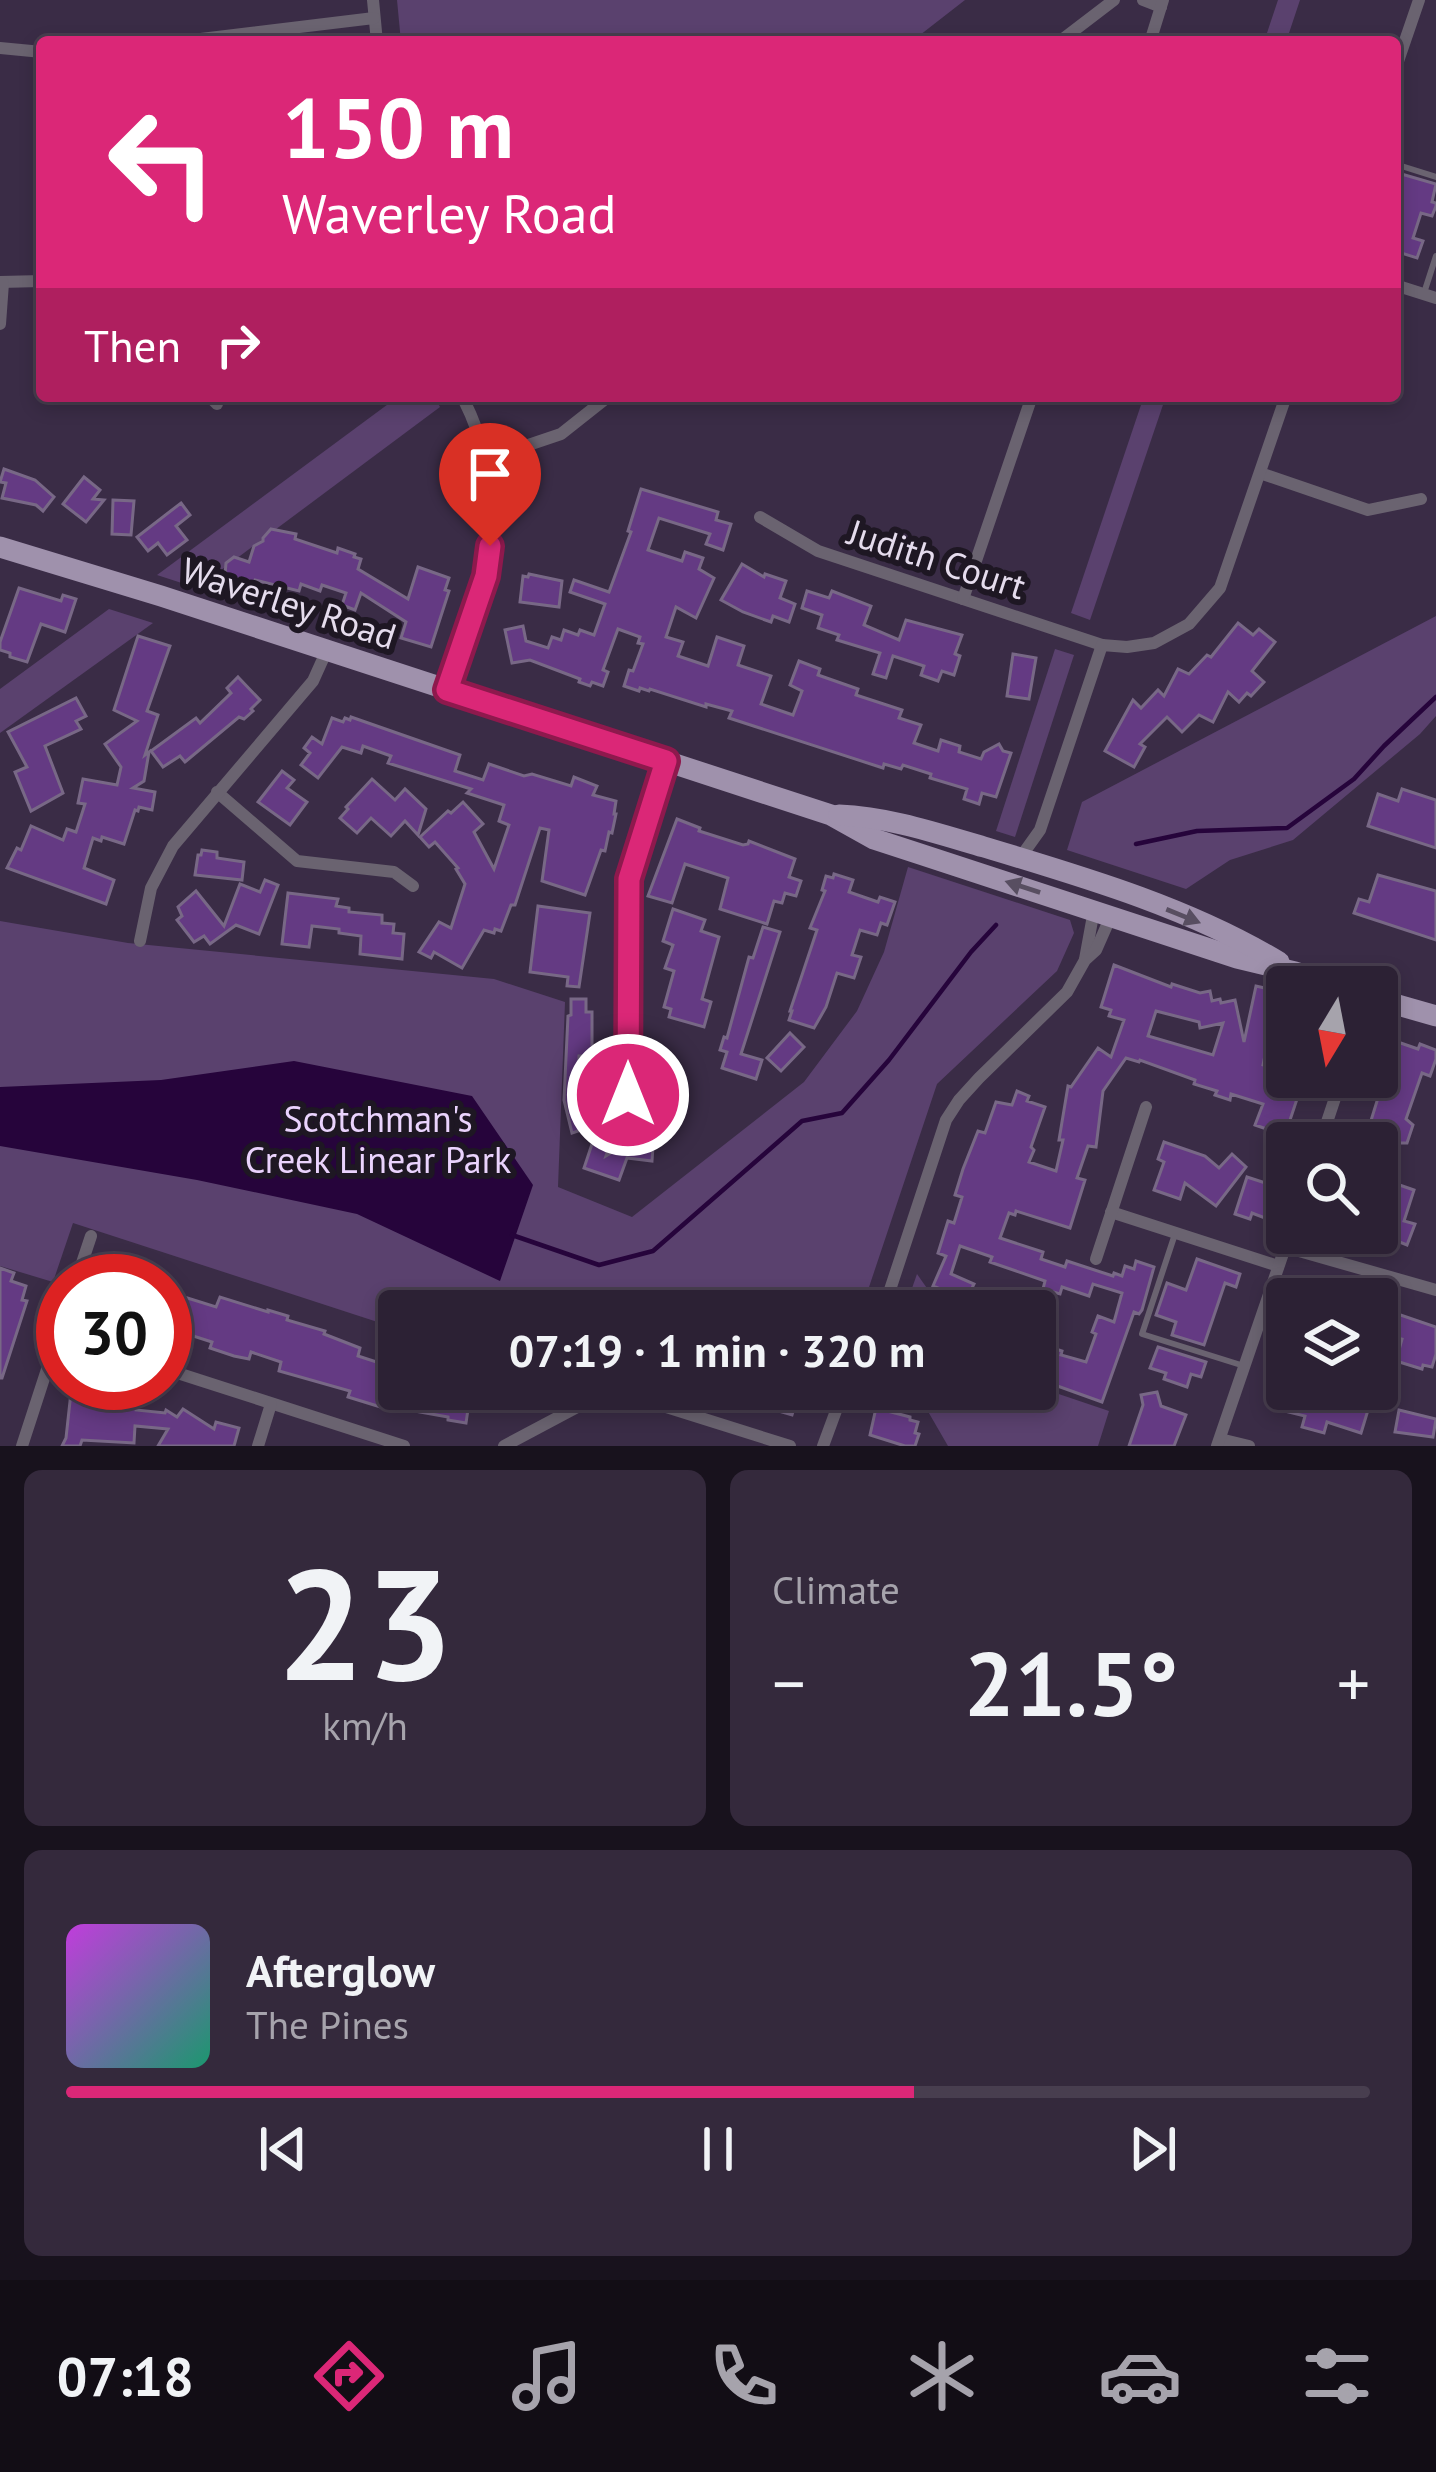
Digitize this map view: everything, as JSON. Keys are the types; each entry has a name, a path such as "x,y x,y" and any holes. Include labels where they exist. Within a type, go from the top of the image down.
{"main road":[{"name":"Waverley Road","path":"0,547 831,815 874,839 1270,966"},
{"name":"Waverley Road","path":"831,815 872,816 1108,886 1238,937 1285,966"},
{"path":"1103,913 1108,886"},
{"path":"1398,1004 1436,1016"}],"street":[{"path":"373,0 376,36"},
{"path":"1067,36 1114,0"},
{"path":"1143,0 1162,4 1152,36"},
{"path":"1401,52 1419,0"},
{"path":"226,36 374,18"},
{"path":"0,48 36,51"},
{"path":"0,324 1,283 36,280"},
{"path":"1401,287 1430,296"},
{"path":"447,690 486,576 494,516 487,459 465,402"},
{"path":"487,459 561,434 601,402"},
{"path":"963,599 1029,402"},
{"path":"1020,858 1040,830 1102,645 1154,643 1189,624 1220,588 1284,402"},
{"path":"1260,473 1368,510 1421,499"},
{"name":"Judith Court","path":"760,517 818,551 1102,645"},
{"path":"140,941 151,888 173,846 313,681 327,650"},
{"path":"628,1095 629,879 666,761"},
{"path":"217,792 297,861 394,872 413,886"},
{"path":"1040,830 1043,865"},
{"path":"890,1290 946,1120 958,1100 1067,992 1096,950 1103,913"},
{"path":"1096,1259 1146,1108"},
{"path":"1112,1213 1278,1267"},
{"path":"85,1254 91,1236"},
{"path":"1249,1446 1218,1443 1283,1254"},
{"path":"1329,1254 1436,1290"},
{"path":"192,1378 404,1446"},
{"path":"504,1446 584,1404 628,1395 790,1446"},
{"path":"258,1446 271,1404"},
{"path":"22,1446 36,1405"},
{"path":"823,1446 836,1410"}],"lane":[{"path":"1401,166 1436,177"},
{"path":"1430,296 1436,256"},
{"path":"1175,1234 1142,1334 1244,1366"}],"green space":[{"path":"397,0 965,0 919,36 400,36"},
{"path":"1278,0 1300,0 1288,36 1266,36"},
{"path":"391,402 437,402 440,407 197,588 157,575"},
{"path":"1142,402 1164,402 1090,620 1071,613"},
{"path":"109,609 153,623 0,733 0,689"},
{"path":"1436,616 1436,716 1293,840 1230,860 1186,889 1067,850 1082,802"},
{"path":"1055,649 1074,655 1015,837 996,831"},
{"name":"Scotchman's Creek Linear Park","path":"908,867 1070,920 1074,933 1057,971 937,1084 868,1290 378,1290 378,1322 192,1262 192,1254 168,1254 73,1223 62,1254 36,1254 36,1277 0,1266 0,921 128,943 494,979 565,1002 558,1187 632,1217 804,1082 857,1011 884,952"},
{"path":"917,1274 928,1290 911,1290"},
{"path":"1056,1393 1109,1411 1098,1446 948,1446 927,1410 1056,1410"}],"shaded area":[{"path":"294,1061 472,1096 533,1185 500,1281 357,1214 0,1146 0,1087 161,1080"}],"building":[{"path":"1401,174 1436,184 1432,216 1421,213 1413,238 1423,241 1417,258 1401,253"},
{"path":"4,469 35,480 54,497 43,511 36,505 2,498"},
{"path":"84,477 100,490 93,499 104,500 86,522 63,504"},
{"path":"641,489 718,512 716,520 731,524 723,550 706,544 710,534 659,518 648,550 682,561 685,552 703,558 699,569 714,578 696,618 676,607 666,637 683,642 678,656 708,666 717,637 744,646 738,665 771,676 761,704 793,715 802,691 790,685 799,661 820,669 818,675 858,689 856,695 902,710 899,718 921,725 914,743 938,751 941,740 981,759 999,744 1011,753 996,797 982,793 979,804 964,799 967,789 930,778 931,774 903,765 901,769 884,764 883,768 729,718 732,711 624,686 643,644 638,643 640,637 618,629 603,670 608,672 603,686 592,682 590,686 530,660 512,663 505,630 523,626 526,641 548,648 552,637 561,640 564,630 594,635 605,604 570,592 574,580 609,592"},
{"path":"113,500 134,501 131,535 112,534"},
{"path":"181,503 190,515 176,526 187,540 167,555 158,543 148,551 137,537"},
{"path":"271,529 296,534 295,539 337,553 338,548 355,554 361,559 358,569 408,599 418,567 449,578 431,647 401,638 406,622 361,593 355,610 342,605 346,593 322,585 320,591 301,584 299,591 225,575 226,563 234,557 249,562 254,546"},
{"path":"742,564 764,577 786,581 780,598 795,604 789,622 773,616 771,622 721,600"},
{"path":"523,576 562,581 559,607 520,602"},
{"path":"19,588 61,601 63,595 76,599 65,632 41,624 27,662 0,650"},
{"path":"807,591 829,598 832,591 871,606 864,625 899,640 906,620 962,635 954,675 942,671 938,681 921,675 924,666 893,656 886,678 873,674 880,653 837,640 839,635 818,628 822,615 802,608"},
{"path":"1238,623 1253,635 1259,629 1275,642 1252,671 1264,682 1251,696 1247,693 1239,702 1228,692 1213,722 1199,715 1182,732 1167,717 1140,744 1145,747 1134,767 1105,751 1133,700 1141,708 1158,690 1164,696 1178,669 1189,674 1207,655 1211,657"},
{"path":"138,636 170,646 147,711 158,715 145,755 149,752 144,781 133,788 155,792 152,810 135,810 124,844 93,838 84,868 114,880 106,904 7,868 31,826 63,840 67,829 76,832 85,804 78,803 83,779 117,785 121,767 105,744 137,721 114,710"},
{"path":"1013,654 1036,658 1029,699 1007,696"},
{"path":"238,677 260,700 253,711 185,762 180,756 163,767 151,751 196,718 200,723 231,693 227,688"},
{"path":"76,698 86,716 76,721 81,729 45,746 63,793 31,811 15,772 27,767 8,732"},
{"path":"351,717 460,755 455,771 483,780 489,764 571,786 574,777 597,786 593,795 616,801 616,814 585,895 542,881 549,830 540,828 515,905 501,931 484,930 462,968 434,952 431,958 419,952 439,922 451,928 465,884 458,868 435,842 429,847 420,837 463,802 483,824 474,832 494,869 509,825 499,821 504,805 467,793 471,789 388,763 391,756 363,746 361,753 342,747 318,778 301,765 310,753 304,748 312,737 322,744 332,718 343,722"},
{"path":"282,771 294,780 287,788 307,802 290,825 258,802"},
{"path":"372,779 395,800 405,789 426,809 418,835 405,821 391,836 371,818 357,833 340,818"},
{"path":"1402,789 1436,800 1436,848 1368,826 1378,794 1398,801"},
{"path":"677,819 699,831 743,845 749,841 795,859 789,877 801,881 796,896 785,893 782,903 774,901 767,924 720,909 728,878 685,864 672,903 648,896"},
{"path":"202,850 244,862 242,880 195,875"},
{"path":"834,874 853,880 849,892 878,902 880,897 895,902 887,925 881,923 877,935 860,930 852,955 861,957 854,978 837,973 814,1028 789,1020 790,1011 817,930 810,928 826,876 833,878"},
{"path":"1378,875 1436,891 1436,940 1354,913 1359,899 1369,902"},
{"path":"265,880 278,885 259,934 236,925 210,944 204,936 194,942 177,920 182,916 178,907 196,891 224,926 240,884 260,892"},
{"path":"288,893 338,899 336,906 349,908 349,912 382,915 382,923 394,924 393,933 404,934 402,959 360,954 361,936 339,933 339,929 312,926 309,947 282,944"},
{"path":"538,906 590,913 579,987 567,986 568,977 530,972"},
{"path":"673,909 705,920 701,931 719,937 702,999 711,1002 704,1027 669,1017 671,1009 664,1007 674,971 665,968 673,945 663,941"},
{"path":"763,927 780,932 741,1054 762,1060 756,1079 722,1068 727,1052 720,1050"},
{"path":"1114,965 1171,987 1210,991 1212,1001 1235,1000 1244,1042 1256,986 1266,988 1266,1098 1297,1098 1289,1122 1266,1122 1266,1129 1255,1125 1263,1104 1231,1094 1230,1100 1215,1095 1217,1091 1194,1084 1195,1080 1126,1058 1103,1091 1096,1147 1088,1146 1077,1178 1085,1180 1070,1228 1016,1211 1009,1213 1000,1238 1043,1252 1041,1259 1065,1267 1067,1261 1113,1276 1122,1276 1125,1266 1134,1269 1136,1261 1154,1267 1142,1310 1134,1312 1102,1402 1056,1386 1056,1349 1086,1362 1098,1316 1114,1322 1122,1293 1093,1284 1089,1296 1062,1287 1060,1294 1043,1289 1045,1281 960,1246 951,1274 974,1284 971,1290 933,1286 946,1256 938,1253 948,1221 954,1223 962,1197 955,1195 963,1169 978,1131 985,1133 996,1102 1012,1105 1017,1091 1029,1096 1027,1101 1045,1107 1029,1162 1056,1171 1068,1086 1098,1048 1111,1057 1124,1020 1109,1016 1111,1010 1101,1007","holes":["1156,1011 1199,1022 1200,1028 1223,1023 1213,1055 1148,1036"]},
{"path":"571,999 586,999 586,1012 592,1012 592,1056 579,1056 577,1101 587,1128 572,1133 564,1100"},
{"path":"790,1033 804,1047 781,1071 767,1058"},
{"path":"1398,1042 1436,1050 1430,1076 1422,1073 1406,1119 1413,1125 1407,1143 1398,1143 1398,1122 1371,1122 1378,1098 1398,1098"},
{"path":"662,1123 670,1137 653,1147 652,1161 627,1158 619,1180 584,1168 598,1126 614,1132 606,1156"},
{"path":"1164,1142 1205,1156 1219,1168 1232,1154 1246,1167 1216,1206 1185,1183 1180,1199 1154,1190 1164,1162 1158,1159"},
{"path":"1247,1177 1266,1183 1265,1218 1235,1214"},
{"path":"1398,1184 1414,1190 1404,1221 1415,1224 1407,1245 1398,1241"},
{"path":"1197,1259 1240,1274 1236,1287 1225,1283 1204,1345 1172,1335 1176,1322 1156,1315 1167,1283 1186,1290"},
{"path":"0,1268 14,1273 11,1281 26,1286 22,1300 27,1301 2,1378 0,1378"},
{"path":"220,1297 288,1316 287,1320 360,1348 358,1356 378,1362 378,1406 348,1397 350,1391 279,1371 281,1362 251,1352 249,1359 210,1348 212,1342 192,1336 192,1299 216,1307"},
{"path":"1398,1314 1436,1327 1432,1367 1398,1362 1402,1339 1398,1338"},
{"path":"1158,1347 1206,1362 1201,1377 1191,1374 1187,1387 1164,1379 1166,1373 1150,1368"},
{"path":"1157,1392 1161,1406 1186,1415 1174,1446 1129,1446 1143,1405 1141,1395"},
{"path":"69,1410 166,1410 177,1417 185,1410 214,1429 216,1422 239,1428 234,1446 158,1446 168,1429 135,1426 134,1443 82,1440 80,1446 62,1446"},
{"path":"409,1410 468,1410 466,1423"},
{"path":"876,1410 918,1422 915,1446 870,1435"},
{"path":"1280,1410 1368,1410 1361,1433 1327,1422 1324,1433 1302,1427 1305,1416"},
{"path":"1399,1410 1436,1419 1433,1437 1395,1432"}],"waterway":[{"path":"1136,844 1197,831 1287,828 1354,779 1436,697"},
{"path":"512,1235 599,1265 653,1251 802,1121 842,1113 996,925"}],"route":[{"path":"490,546 486,576 447,690 666,761 629,879 628,1095"}]}
